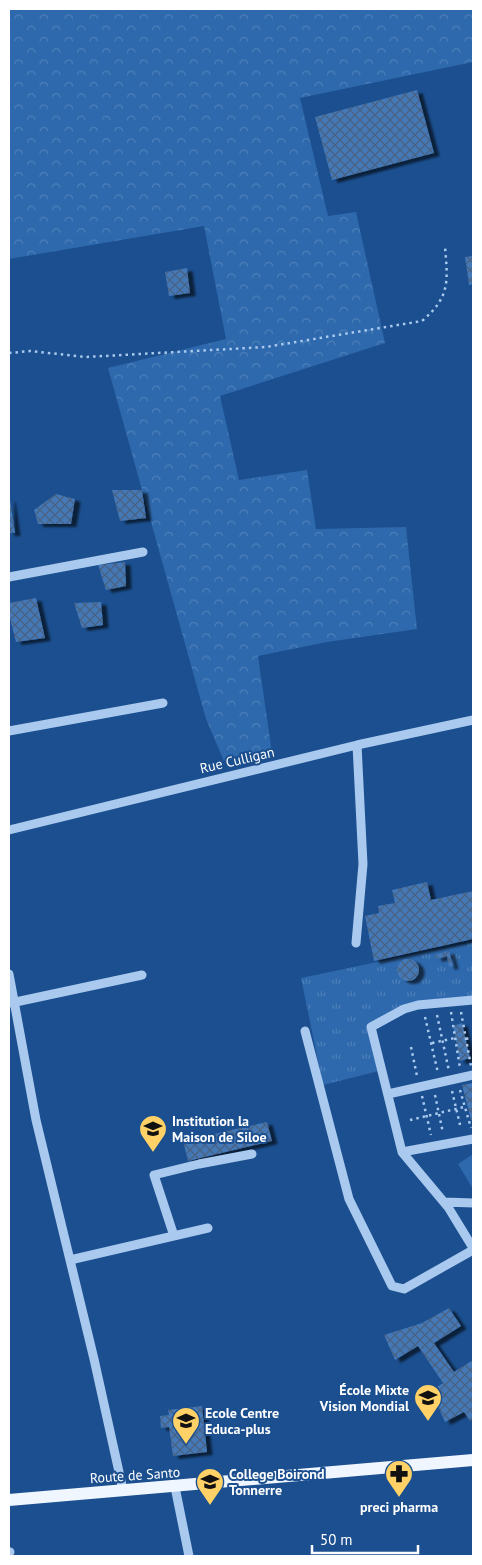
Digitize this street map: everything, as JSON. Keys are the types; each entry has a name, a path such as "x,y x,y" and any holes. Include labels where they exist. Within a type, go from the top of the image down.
{"main road":[{"name":"Route de Santo","path":"9,1500 473,1460"}],"street":[{"path":"9,577 143,552"},
{"path":"9,731 163,703"},
{"name":"Rue Culligan","path":"9,830 357,745 473,720"},
{"path":"356,943 363,864 357,745"},
{"path":"9,974 12,1003 36,1120 123,1490"},
{"path":"12,1003 142,975"},
{"path":"305,1031 349,1199 392,1286 404,1289 473,1249 447,1205 402,1152 371,1028 404,1009 418,1005 473,1000"},
{"path":"388,1094 473,1075"},
{"path":"402,1152 445,1144 469,1136"},
{"path":"174,1236 154,1176 199,1164 252,1154"},
{"path":"447,1205 473,1203"},
{"path":"70,1260 208,1228"},
{"path":"175,1487 189,1556"}],"path":[{"path":"9,353 30,351 86,357 266,347 422,321 438,307 448,281 445,247"},
{"path":"460,1008 473,1075"},
{"path":"445,1144 439,1113 449,1080 455,1038 451,1010"},
{"path":"436,1014 456,1108 469,1136"},
{"path":"425,1016 432,1043 449,1080 465,1107 469,1136"},
{"path":"466,1039 473,1037"},
{"path":"432,1043 455,1038"},
{"path":"411,1047 434,1146"},
{"path":"410,1120 465,1107"}],"green space":[{"path":"9,9 473,9 473,62 300,98 328,216 356,212 385,343 220,396 239,480 307,470 316,529 406,527 417,629 327,642 258,656 272,753 224,761 206,719 108,368 226,339 204,226 9,259"},
{"path":"473,942 473,997 404,1007 368,1026 379,1071 323,1085 301,978"},
{"path":"473,1154 473,1189 458,1164"}],"building":[{"path":"417,90 434,153 332,180 315,117"},
{"path":"473,256 473,284 469,285 465,257"},
{"path":"187,268 190,293 169,296 165,272"},
{"path":"112,490 142,490 146,518 120,521"},
{"path":"56,494 75,499 71,524 38,524 34,510"},
{"path":"10,499 15,533 9,533"},
{"path":"125,562 126,586 106,590 98,565"},
{"path":"36,598 45,638 16,642 9,615 9,603"},
{"path":"101,602 103,625 82,628 74,603"},
{"path":"427,882 431,900 473,891 473,939 374,961 365,916 379,913 378,906 395,903 392,890"},
{"path":"449,951 453,966 449,967 447,956 437,959 435,955"},
{"path":"408,959 416,962 419,970 416,978 408,981 400,978 397,970 400,962"},
{"path":"462,1023 470,1058 460,1061 453,1026"},
{"path":"473,1083 473,1120 471,1120 462,1085"},
{"path":"267,1122 272,1141 188,1161 183,1141"},
{"path":"449,1308 461,1326 434,1343 454,1372 473,1360 473,1419 470,1421 464,1412 445,1422 431,1391 443,1383 418,1346 395,1360 384,1335 422,1323"},
{"path":"202,1406 207,1452 173,1456 169,1427 161,1428 160,1416 169,1415 168,1410"}],"place":[{"name":"Institution la Maison de Siloe","path":"153,1153"},
{"name":"École Mixte Vision Mondial","path":"428,1422"},
{"name":"Ecole Centre Educa-plus","path":"186,1445"},
{"name":"preci pharma","path":"399,1498"},
{"name":"College Boirond Tonnerre","path":"210,1506"}]}
